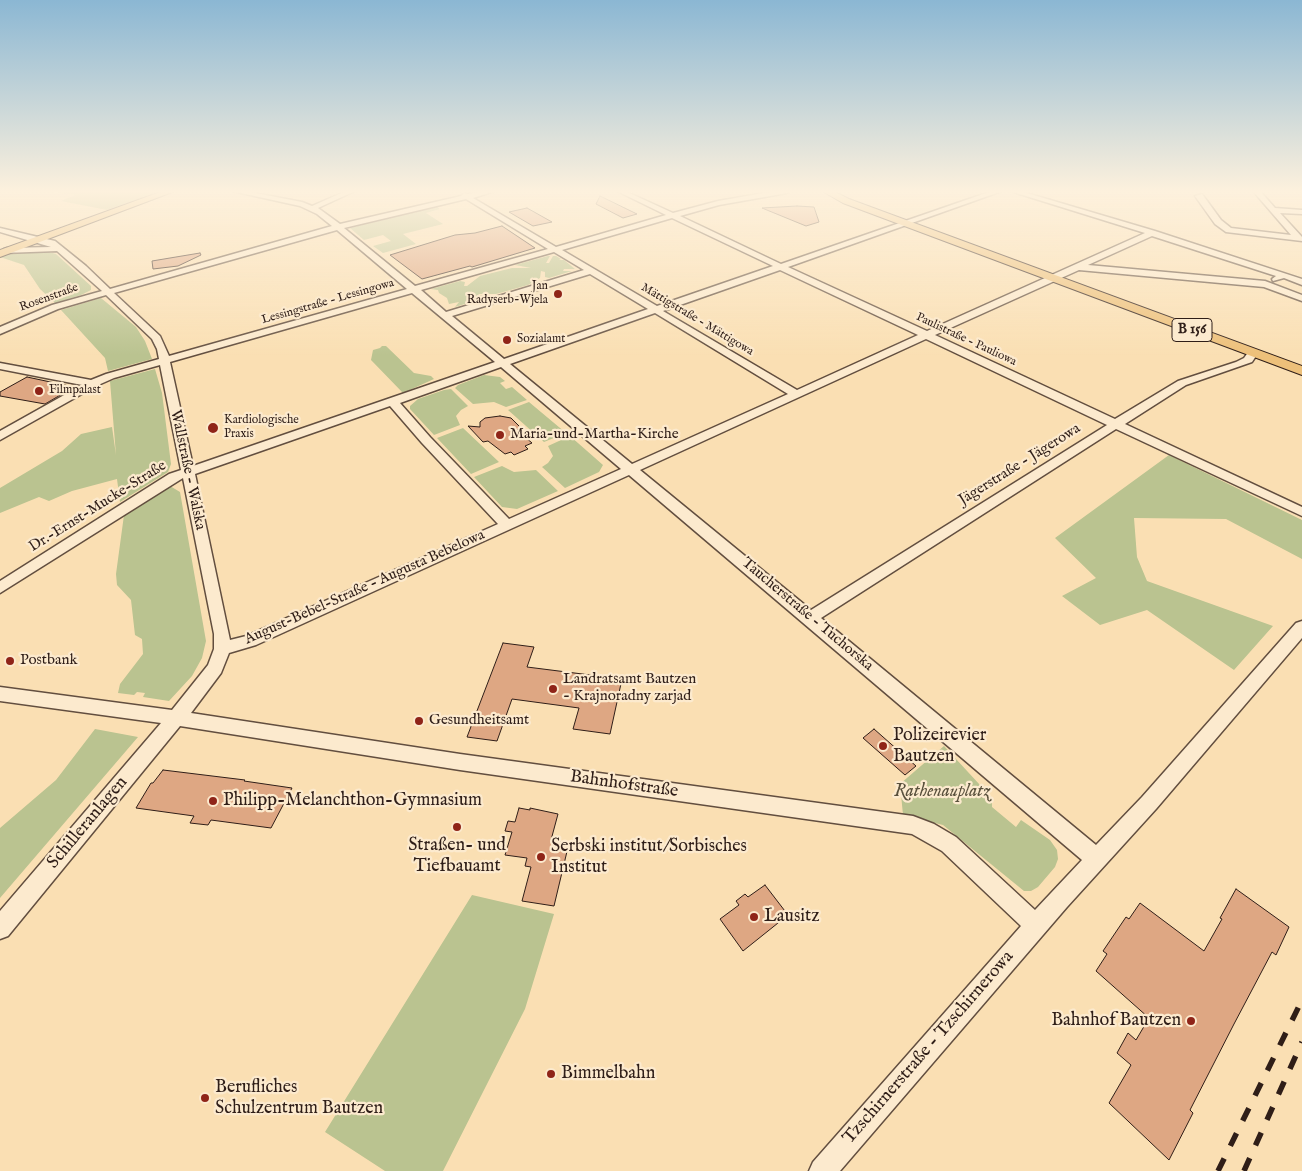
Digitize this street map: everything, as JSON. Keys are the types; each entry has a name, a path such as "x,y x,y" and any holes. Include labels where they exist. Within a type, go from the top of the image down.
{"main road":[{"path":"4,253 23,246"},
{"name":"B 156","path":"966,246 1302,371"}],"street":[{"name":"Wallstraße - Walska","path":"55,246 109,292 156,338 162,349 222,634 222,649"},
{"name":"Rosenstraße","path":"0,331 55,306 272,246"},
{"path":"361,246 502,364"},
{"name":"Mättigstraße - Mättigowa","path":"549,246 796,394"},
{"name":"Lessingstraße - Lessingowa","path":"0,436 92,384 110,376 581,246"},
{"name":"Paulistraße - Pauliowa","path":"735,246 1302,512"},
{"name":"Dr.-Ernst-Mucke-Straße","path":"0,588 163,482 187,472 394,402 839,246"},
{"name":"August-Bebel-Straße - Augusta Bebelowa","path":"222,649 250,641 1125,246"},
{"path":"1191,246 1302,282"},
{"path":"4,253 43,248 62,250"},
{"path":"1079,267 1265,284 1302,298"},
{"path":"445,316 591,271"},
{"path":"1265,284 1283,276"},
{"name":"Jägerstraße - Jägerowa","path":"810,618 1182,383 1240,364 1248,360 1253,353"},
{"name":"Taucherstraße - Tuchorska","path":"502,364 631,469 1097,859"},
{"path":"0,366 92,384"},
{"path":"394,402 426,440 507,526"},
{"name":"Tzschirnerstraße - Tzschirnerowa","path":"822,1171 1036,925 1150,803 1302,627"},
{"path":"177,718 214,668 222,649"},
{"name":"Bahnhofstraße","path":"0,694 177,718 447,760 913,825 949,844 1036,925"},
{"name":"Schilleranlagen","path":"0,928 177,718"}],"green space":[{"path":"374,246 410,246 383,253"},
{"path":"41,250 56,254 91,286 91,290 55,303 40,289 24,265 0,257 22,251"},
{"path":"550,256 546,263 549,263 553,256 556,256 561,259 559,260 564,260 575,269 564,269 563,271 572,271 549,278 545,277 545,272 541,271 540,278 528,285 496,294 479,294 491,296 455,307 459,302 449,304 447,298 439,293 438,290 431,289 460,281 465,282 464,286 467,286 480,276 512,268 531,268 515,265"},
{"path":"101,298 136,327 145,341 152,359 108,371 105,358 61,310"},
{"path":"386,346 414,373 431,376 434,379 403,393 371,360 373,350"},
{"path":"155,369 162,393 171,464 168,472 120,502 117,479 72,491 49,501 39,497 0,513 0,488 62,451 81,434 112,427 116,455 110,381"},
{"path":"484,375 500,377 505,381 500,383 506,389 512,387 527,400 506,407 494,402 473,404 455,388 458,385"},
{"path":"451,389 468,406 456,416 460,425 434,435 410,409 410,406 418,399"},
{"path":"529,402 566,433 544,442 508,410"},
{"path":"463,428 499,462 471,474 437,438"},
{"path":"570,436 603,465 599,472 565,488 542,467 553,456 548,446"},
{"path":"1169,455 1302,520 1302,559 1226,519 1134,518 1137,557 1147,581 1273,626 1234,670 1147,610 1100,625 1062,596 1096,578 1055,538"},
{"path":"502,466 514,472 536,470 558,491 517,509 502,507 474,477"},
{"path":"170,486 180,492 206,641 202,658 192,676 169,701 143,697 145,693 137,692 134,695 118,693 120,684 143,654 142,639 135,635 131,600 117,585 116,574 124,515"},
{"path":"95,729 138,737 0,898 0,828 56,780"},
{"name":"Rathenauplatz","path":"944,746 992,798 992,807 1016,827 1021,820 1050,840 1057,850 1058,859 1055,867 1038,887 1031,891 1024,891 943,825 903,815 900,784"},
{"path":"472,895 554,914 525,1009 443,1171 385,1171 325,1132"}],"building":[{"path":"420,246 531,246 535,248 472,267 422,279 390,255"},
{"path":"200,253 201,255 178,266 153,269 152,261"},
{"name":"Filmpalast","path":"27,377 74,387 45,404 0,396 0,392"},
{"name":"Maria-und-Martha-Kirche","path":"500,416 511,418 520,427 517,430 532,443 525,446 528,449 514,455 511,452 505,454 488,441 483,442 468,426 480,427 480,422 485,418"},
{"name":"Landratsamt Bautzen - Krajnoradny zarjad","path":"503,643 534,647 527,667 622,679 610,734 573,729 579,708 512,699 497,741 467,737"},
{"name":"Polizeirevier Bautzen","path":"874,729 916,766 905,775 863,738"},
{"name":"Philipp-Melanchthon-Gymnasium","path":"163,770 292,788 271,828 211,820 208,825 190,823 194,816 136,808 151,783"},
{"name":"Serbski institut/Sorbisches Institut","path":"519,808 530,810 530,808 558,814 551,840 569,843 554,906 522,901 531,867 525,866 527,858 505,855 512,832 505,831 508,821 515,822"},
{"name":"Lausitz","path":"765,885 788,915 743,951 720,919 739,905 736,901 745,894 748,897"},
{"name":"Bahnhof Bautzen","path":"1236,889 1289,927 1276,955 1272,952 1234,1024 1190,1110 1193,1113 1169,1160 1109,1103 1131,1065 1117,1053 1128,1033 1136,1040 1149,1018 1096,971 1107,954 1103,951 1126,917 1129,919 1140,903 1204,951"}],"railway":[{"path":"1218,1171 1302,1000"},
{"path":"1244,1171 1302,1042"}],"place":[{"name":"Jan Radyserb-Wjela","path":"558,294"},
{"name":"Sozialamt","path":"507,340"},
{"name":"Filmpalast","path":"39,391"},
{"name":"Kardiologische Praxis","path":"213,428"},
{"name":"Maria-und-Martha-Kirche","path":"500,435"},
{"name":"Postbank","path":"10,661"},
{"name":"Landratsamt Bautzen - Krajnoradny zarjad","path":"553,689"},
{"name":"Gesundheitsamt","path":"419,721"},
{"name":"Polizeirevier Bautzen","path":"883,746"},
{"name":"Philipp-Melanchthon-Gymnasium","path":"213,801"},
{"name":"Straßen- und Tiefbauamt","path":"457,827"},
{"name":"Serbski institut/Sorbisches Institut","path":"541,857"},
{"name":"Lausitz","path":"754,917"},
{"name":"Bahnhof Bautzen","path":"1191,1021"},
{"name":"Bimmelbahn","path":"551,1074"},
{"name":"Berufliches Schulzentrum Bautzen","path":"205,1098"}]}
